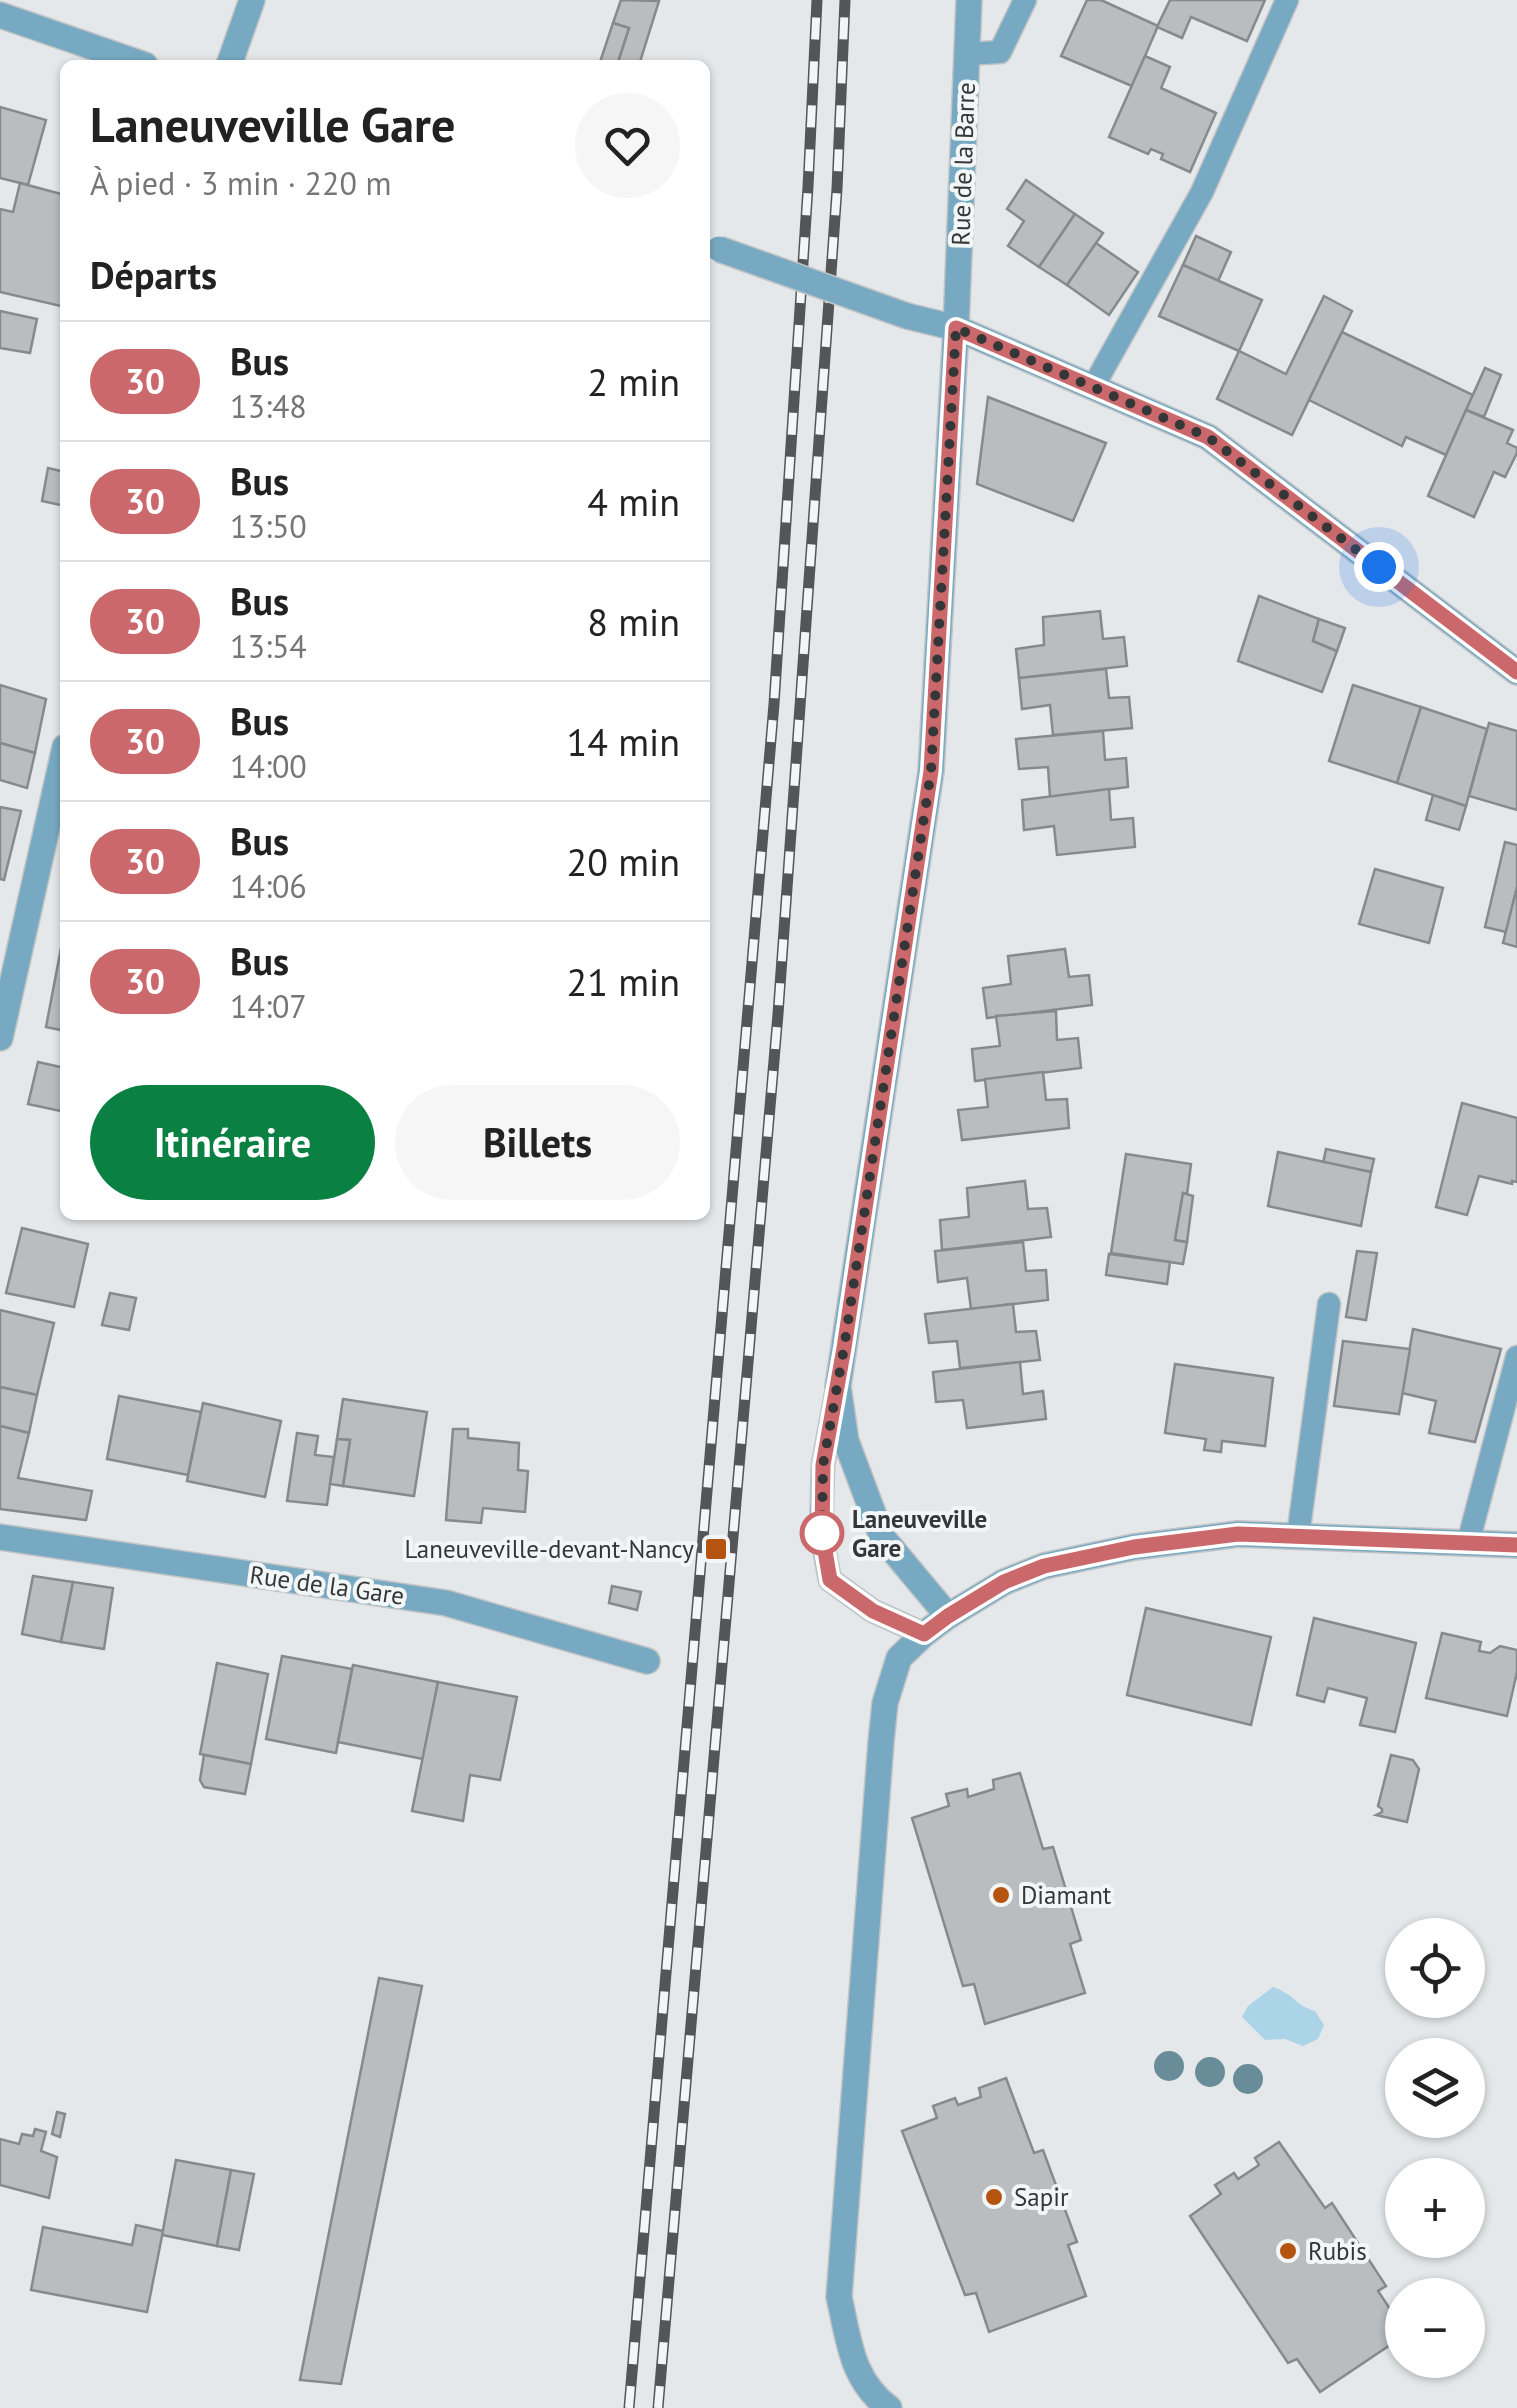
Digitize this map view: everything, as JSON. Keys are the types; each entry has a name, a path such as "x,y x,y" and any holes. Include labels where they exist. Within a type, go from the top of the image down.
{"street":[{"path":"230,60 252,0"},
{"name":"Rue de la Barre","path":"948,1616 882,1537 846,1441 838,1386 931,771 956,328 969,0"},
{"path":"0,15 131,60"},
{"path":"712,246 906,316 956,328 1208,437 1517,672"},
{"path":"0,1038 60,769"},
{"path":"889,2408 875,2398 856,2370 838,2296 885,1704 899,1658 948,1616 1004,1582 1044,1566 1134,1547 1238,1534 1517,1545"},
{"name":"Rue de la Gare","path":"0,1537 446,1603 648,1661"}],"lane":[{"path":"967,54 1000,52 1025,0"},
{"path":"1093,387 1202,192 1287,0"},
{"path":"1298,1536 1329,1304"},
{"path":"1468,1543 1517,1357"},
{"path":"838,1386 823,1465 822,1534 830,1580 873,1611 924,1634"}],"shaded area":[{"path":"1273,1987 1315,2011 1324,2025 1318,2039 1303,2046 1285,2039 1265,2040 1242,2017 1248,2006"}],"building":[{"path":"621,0 659,1 641,60 619,60 629,28 613,23"},
{"path":"1087,0 1101,0 1158,26 1132,86 1061,56"},
{"path":"1170,0 1265,0 1247,41 1191,17 1182,38 1157,27"},
{"path":"613,23 629,28 619,60 601,60"},
{"path":"1145,56 1170,67 1161,88 1216,113 1190,172 1161,159 1163,154 1151,149 1148,154 1109,137"},
{"path":"0,107 46,120 28,185 0,178"},
{"path":"1026,180 1075,214 1039,267 1008,246 1024,221 1007,209"},
{"path":"20,183 60,194 60,306 0,292 0,209 13,212"},
{"path":"1075,214 1103,233 1067,285 1039,267"},
{"path":"1196,236 1231,252 1218,281 1183,265"},
{"path":"1096,243 1138,272 1109,315 1067,285"},
{"path":"1183,265 1262,300 1239,351 1159,316"},
{"path":"1324,296 1352,311 1292,435 1217,399 1239,351 1286,374"},
{"path":"0,311 37,319 30,353 0,348"},
{"path":"1342,332 1473,395 1446,455 1406,437 1402,446 1309,400"},
{"path":"1485,368 1501,375 1484,417 1466,410"},
{"path":"988,397 1106,443 1073,521 977,484"},
{"path":"1466,410 1513,430 1507,443 1517,448 1505,477 1494,472 1474,517 1428,496"},
{"path":"48,468 60,471 60,505 42,501"},
{"path":"1259,596 1319,619 1313,641 1337,651 1322,692 1238,661"},
{"path":"1100,611 1103,639 1124,637 1127,666 1019,678 1016,649 1044,645 1043,617"},
{"path":"1319,619 1345,628 1337,651 1313,641"},
{"path":"1106,669 1109,698 1129,697 1132,728 1053,735 1050,705 1022,709 1019,678"},
{"path":"0,685 46,699 35,753 0,743"},
{"path":"1353,685 1421,707 1397,783 1329,761"},
{"path":"1421,707 1487,729 1466,806 1397,783"},
{"path":"1489,723 1517,731 1517,810 1469,796"},
{"path":"1103,731 1105,760 1126,758 1128,787 1050,797 1048,767 1019,769 1016,739"},
{"path":"0,743 35,753 27,788 0,780"},
{"path":"1109,789 1111,820 1133,818 1135,847 1057,855 1054,826 1024,830 1022,800"},
{"path":"1433,795 1466,806 1459,830 1426,820"},
{"path":"0,807 21,811 4,880 0,879"},
{"path":"1505,842 1517,845 1517,887 1506,932 1485,927"},
{"path":"1375,869 1443,888 1429,943 1359,924"},
{"path":"1517,887 1517,947 1503,943"},
{"path":"1065,949 1069,977 1089,975 1092,1005 987,1018 983,988 1011,984 1008,956"},
{"path":"60,954 60,1030 46,1027"},
{"path":"1056,1011 1057,1040 1078,1038 1081,1068 975,1081 972,1049 1000,1046 996,1016"},
{"path":"38,1062 60,1067 60,1111 28,1104"},
{"path":"1043,1072 1046,1100 1067,1099 1069,1128 962,1140 958,1110 988,1107 985,1079"},
{"path":"1462,1103 1517,1118 1517,1182 1479,1176 1467,1215 1436,1207"},
{"path":"1326,1149 1374,1159 1371,1172 1323,1163"},
{"path":"1278,1152 1371,1172 1361,1226 1268,1206"},
{"path":"1126,1154 1191,1164 1175,1240 1187,1242 1183,1264 1111,1253"},
{"path":"1025,1181 1028,1209 1047,1208 1051,1237 942,1250 940,1220 969,1217 967,1188"},
{"path":"1183,1193 1193,1196 1187,1242 1175,1240"},
{"path":"22,1228 88,1244 74,1307 6,1293"},
{"path":"1023,1242 1026,1271 1046,1270 1048,1300 971,1309 967,1278 938,1282 935,1251"},
{"path":"1357,1251 1377,1253 1366,1320 1346,1317"},
{"path":"1109,1254 1170,1262 1167,1284 1106,1275"},
{"path":"110,1293 136,1298 129,1330 102,1325"},
{"path":"1013,1304 1016,1332 1036,1331 1040,1360 960,1368 957,1341 929,1343 925,1314"},
{"path":"0,1310 54,1323 37,1395 0,1387"},
{"path":"1413,1329 1501,1349 1475,1442 1429,1433 1436,1401 1402,1393"},
{"path":"1343,1341 1410,1349 1399,1414 1334,1406"},
{"path":"1020,1362 1023,1394 1043,1391 1046,1419 967,1428 963,1400 936,1402 933,1372"},
{"path":"1175,1364 1273,1378 1265,1446 1222,1441 1221,1452 1204,1450 1206,1439 1165,1433"},
{"path":"0,1387 37,1395 29,1433 0,1426"},
{"path":"119,1396 201,1412 188,1475 107,1459"},
{"path":"343,1399 427,1412 414,1496 343,1486 350,1440 337,1439"},
{"path":"203,1403 281,1421 265,1497 187,1481"},
{"path":"0,1426 29,1433 18,1478 92,1491 86,1520 0,1509"},
{"path":"453,1429 468,1429 468,1438 519,1443 518,1470 528,1471 525,1512 483,1508 481,1523 446,1520"},
{"path":"297,1433 318,1436 315,1455 334,1457 327,1505 287,1501"},
{"path":"337,1439 350,1440 343,1486 330,1484"},
{"path":"33,1576 73,1582 61,1642 22,1634"},
{"path":"73,1582 113,1588 104,1649 61,1642"},
{"path":"612,1586 641,1592 637,1610 609,1603"},
{"path":"1146,1608 1271,1637 1251,1725 1127,1695"},
{"path":"1314,1618 1416,1643 1395,1732 1360,1725 1367,1698 1328,1688 1324,1702 1297,1695"},
{"path":"1442,1633 1481,1642 1479,1651 1490,1653 1500,1646 1517,1650 1517,1672 1507,1716 1426,1698"},
{"path":"282,1656 352,1669 336,1753 266,1739"},
{"path":"217,1663 268,1674 251,1764 200,1754"},
{"path":"353,1665 438,1682 423,1759 338,1742"},
{"path":"438,1682 517,1697 500,1780 470,1775 463,1821 412,1811"},
{"path":"204,1755 251,1764 245,1794 204,1787 200,1780"},
{"path":"1391,1755 1413,1760 1419,1769 1407,1822 1376,1815 1382,1812 1378,1806"},
{"name":"Diamant","path":"1020,1773 1043,1849 1053,1847 1081,1940 1070,1944 1085,1993 985,2024 974,1984 963,1986 912,1818 949,1806 946,1794 967,1789 968,1797 994,1789 993,1780"},
{"path":"379,1978 422,1986 341,2384 300,2380"},
{"name":"Sapir","path":"1006,2078 1034,2153 1043,2150 1077,2242 1068,2245 1086,2296 989,2332 976,2293 965,2295 902,2131 937,2118 933,2106 955,2098 958,2105 981,2097 979,2088"},
{"path":"57,2112 65,2114 60,2137 52,2134"},
{"path":"35,2129 46,2132 41,2151 57,2157 49,2198 0,2185 0,2139 19,2144 22,2134 33,2136"},
{"name":"Rubis","path":"1279,2142 1325,2208 1332,2203 1385,2284 1378,2291 1385,2302 1385,2348 1320,2392 1297,2359 1288,2363 1190,2216 1221,2194 1215,2185 1234,2173 1238,2179 1259,2165 1255,2158"},
{"path":"176,2160 231,2170 217,2246 162,2235"},
{"path":"231,2170 254,2174 239,2250 217,2246"},
{"path":"136,2225 163,2231 147,2312 31,2290 43,2227 132,2245"}],"railway":[{"path":"629,2408 774,704 817,0"},
{"path":"658,2408 778,1014 837,189 845,0"}],"bus line":[{"name":"30","path":"1517,672 1208,437 956,328 931,771 823,1465 822,1534 830,1580 873,1611 924,1634 1004,1582 1044,1566 1134,1547 1238,1534 1517,1545"}],"place":[{"name":"Laneuveville Gare","path":"822,1533"},
{"name":"Laneuveville-devant-Nancy","path":"716,1549"},
{"name":"Diamant","path":"1001,1895"},
{"name":"Sapir","path":"994,2197"},
{"name":"Rubis","path":"1288,2251"}],"route":[{"path":"822,1533 823,1465 931,771 956,328 1208,437 1379,567"}]}
